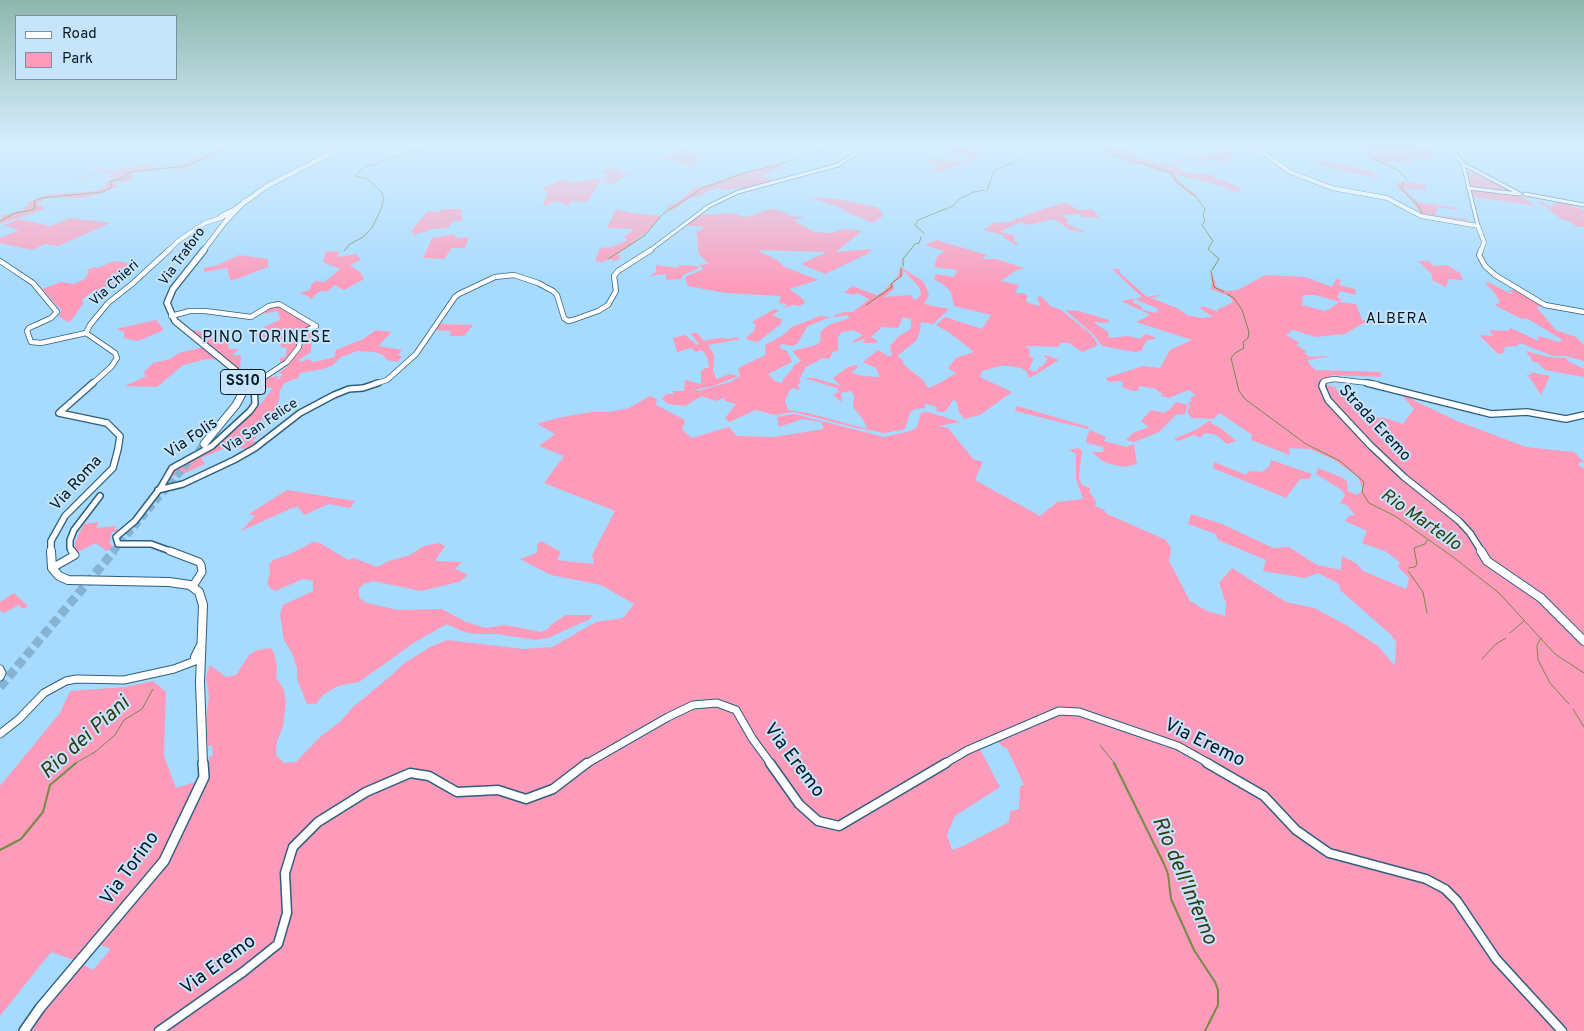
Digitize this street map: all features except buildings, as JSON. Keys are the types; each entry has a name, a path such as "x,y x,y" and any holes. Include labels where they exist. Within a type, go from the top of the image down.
{"main road":[{"name":"Via Chieri","path":"86,333 96,315 108,303 132,284 178,241 205,223 226,216 259,192"},
{"path":"1355,192 1387,198 1421,216 1478,226 1484,242 1479,255 1487,268 1548,306 1584,312"},
{"name":"Via Traforo","path":"171,316 168,303 170,294 226,216"},
{"name":"SS10","path":"171,316 235,370 243,382 242,394 236,405 204,444"},
{"path":"64,406 116,362 117,355 86,333"},
{"name":"Strada Eremo","path":"1584,415 1566,418 1527,412 1491,414 1376,384 1334,379 1322,383 1328,400 1370,445 1459,521 1470,533 1487,561 1542,598 1584,641"},
{"name":"Via Roma","path":"52,568 50,548 53,534 77,502 113,468 120,436 105,422 59,413 64,406"},
{"path":"52,568 59,576 68,580 169,582 193,586 202,597 201,644 198,658"},
{"name":"Via Torino","path":"24,1031 40,1008 164,861 184,822 204,777 198,658"}],"street":[{"name":"Via San Felice","path":"158,490 183,484 234,460 255,448 300,413 334,395 346,390 363,388 387,380 416,354 456,296 493,278 514,275 538,283 553,291 557,295 561,313 568,321 598,311 608,305 616,291 614,276 625,266 649,252 697,214 724,197 738,192"},
{"path":"1469,192 1480,224 1478,226"},
{"path":"1504,192 1584,205"},
{"path":"1517,192 1521,194"},
{"path":"0,261 33,284 57,312 51,318 27,331 31,342 41,343 86,333"},
{"name":"Via Folis","path":"171,316 190,311 205,311 247,317 254,316 269,306 282,304 316,326 301,333 299,347 287,362 254,383 256,399 250,411 212,446 172,468 135,521 118,534 116,542 122,545 151,544 197,560 201,565 202,571 193,586"},
{"path":"52,568 75,555 70,548 72,535 78,524 98,499"},
{"path":"0,734 20,719 44,693 66,681 76,679 124,680 171,669 198,658"},
{"path":"0,669 2,673 0,677"},
{"name":"Via Eremo","path":"159,1031 243,972 278,944 287,913 285,873 293,847 318,822 366,792 410,773 429,776 457,792 498,790 526,799 553,789 594,758 668,717 693,705 717,703 736,710 752,738 799,804 818,821 839,826 968,750 1058,711 1080,712 1178,746 1264,796 1296,830 1329,854 1426,879 1445,889 1457,902 1496,959 1561,1028"}],"green space":[{"path":"105,192 86,198 47,198 37,203 45,208 42,210 0,224 0,220 3,218 0,216 24,210 29,204 26,203 48,195"},
{"path":"548,192 594,192 586,202 572,201 568,206 555,201 543,207"},
{"path":"689,192 707,192 701,196 690,198 673,210 671,210 674,207 669,210 666,209 671,204 676,204"},
{"path":"1188,192 1193,192 1198,196 1194,197"},
{"path":"1403,192 1407,192 1417,202 1457,208 1457,210 1437,207 1436,215 1467,219 1468,221 1427,214 1422,216"},
{"path":"1472,192 1508,192 1523,197 1536,206 1473,197"},
{"path":"808,197 837,199 877,207 884,215 873,223 839,207"},
{"path":"1559,201 1584,210 1584,214 1580,214 1584,217 1584,227 1577,227 1569,221 1562,220 1546,207 1536,202 1542,202 1550,207"},
{"path":"1065,202 1078,210 1091,209 1099,218 1082,217 1080,214 1061,215 1067,219 1067,224 1087,233 1070,230 1054,219 1028,225 1020,222 999,232 1014,235 1014,241 1019,243 1016,245 1003,237 1003,235 984,230 994,223 1011,222 1016,218 1019,219"},
{"path":"774,208 787,213 789,216 805,217 793,220 814,232 830,233 846,229 862,231 836,252 872,249 867,254 825,274 801,264 827,252 757,250 777,260 785,267 818,280 789,289 803,299 805,303 799,306 793,305 783,308 787,304 779,303 781,296 726,293 688,286 685,277 702,270 703,268 698,265 709,264 698,253 697,234 695,231 700,231 704,227 684,225 701,215 730,213 746,217"},
{"path":"443,209 461,209 462,221 453,221 448,228 430,229 415,236 411,231 428,211 439,212"},
{"path":"616,209 661,216 646,233 629,244 644,236 617,255 621,258 616,261 608,259 603,262 595,261 600,248 612,247 628,240 624,237 634,229 607,228"},
{"path":"71,218 111,223 58,246 45,244 32,250 0,243 0,238 19,230 4,225 19,219 50,226"},
{"path":"454,234 456,238 469,237 465,248 452,248 444,259 423,258 432,238"},
{"path":"936,240 987,255 982,259 996,259 1024,268 1015,271 1001,281 1019,285 1015,293 1023,293 1028,296 1027,302 1032,304 1039,306 1040,304 1037,299 1039,296 1042,297 1050,306 1061,310 1091,334 1098,345 1082,352 1069,343 1060,343 1059,347 1025,346 1030,349 1029,357 1034,358 1029,370 1036,372 1040,366 1042,367 1048,358 1044,357 1045,355 1059,360 1030,378 1026,371 1021,368 1009,366 1000,366 982,371 980,377 1012,392 980,415 963,419 963,416 959,413 957,402 953,400 946,411 942,412 936,411 937,408 935,406 925,404 925,408 915,409 910,413 905,429 885,433 857,428 794,412 774,415 756,410 729,422 725,418 736,404 725,401 724,398 715,401 702,396 685,406 668,404 662,399 666,394 673,394 673,391 684,391 685,380 701,384 701,371 709,368 705,353 701,350 696,352 691,348 677,352 673,338 685,335 697,345 699,344 691,334 693,333 697,333 704,341 736,337 741,339 708,345 714,355 713,370 716,379 730,374 738,376 713,386 694,390 698,391 730,382 740,376 738,370 740,367 764,356 766,354 765,345 782,336 792,327 820,316 830,317 808,326 797,344 792,346 782,344 780,346 780,348 787,351 792,362 768,374 775,381 782,383 784,378 793,369 793,366 801,361 792,351 816,345 820,342 821,331 829,325 850,318 847,315 832,316 853,312 869,299 857,293 853,295 844,292 853,286 877,295 883,292 897,277 901,267 924,282 929,295 924,304 949,309 933,324 921,322 916,341 897,356 903,360 904,365 923,380 928,388 940,383 956,373 948,368 956,358 974,352 950,333 936,325 945,317 982,329 991,315 954,306 951,292 934,279 936,274 954,277 957,270 934,267 937,257 944,251 925,245","holes":["904,271 920,288 921,295 915,300 910,295 884,297 894,289 893,283 903,276","903,317 911,319 911,329 899,336 890,346 892,356 888,356 878,350 863,362 876,368 880,377 851,373 858,367 856,365 848,367 833,378 841,386 814,378 804,378 837,388 839,392 833,395 842,402 841,393 851,391 854,396 853,407 864,421 867,429 808,413 788,410 785,401 790,390 793,388 800,390 798,385 801,381 799,380 806,367 823,358 829,359 833,352 838,350 838,337 842,332 853,330 863,335 853,343 864,339 866,339 862,343 875,343 878,341 871,337 882,327 898,328"]},
{"path":"326,251 340,252 337,255 339,257 356,254 361,260 350,265 360,272 364,279 344,290 335,285 326,292 321,291 313,296 314,298 310,299 308,296 300,293 310,290 311,285 315,281 325,282 340,269 323,262"},
{"path":"239,255 268,259 268,267 230,280 227,268 204,272 204,268 218,265"},
{"path":"114,261 136,264 109,277 119,280 89,294 81,301 84,302 71,321 68,322 58,316 62,311 42,289 61,282 74,284 85,279 89,272 87,270 95,267 98,268"},
{"path":"1418,261 1428,261 1434,266 1447,265 1460,273 1463,280 1449,279 1446,287 1432,280 1432,274"},
{"path":"656,265 678,268 679,265 697,266 699,268 683,275 682,279 666,280 666,274 649,276 656,272"},
{"path":"1112,269 1119,269 1120,273 1147,297 1164,294 1151,298 1177,308 1187,315 1201,318 1213,317 1200,308 1203,306 1218,312 1217,310 1233,302 1229,296 1211,289 1210,271 1216,287 1226,291 1238,290 1265,275 1305,277 1332,287 1336,279 1341,280 1339,285 1355,289 1356,295 1340,291 1337,297 1342,301 1337,301 1315,295 1303,295 1302,305 1325,311 1339,302 1356,304 1362,320 1376,323 1362,324 1345,334 1316,337 1293,330 1286,335 1300,343 1296,345 1307,352 1304,353 1310,357 1333,356 1308,360 1309,364 1316,370 1381,372 1381,377 1331,375 1330,378 1320,379 1321,384 1336,387 1336,390 1342,392 1350,401 1380,419 1382,417 1403,424 1414,409 1398,391 1457,421 1526,447 1574,452 1584,462 1579,462 1579,466 1584,469 1584,1031 1569,1031 1547,1010 1555,1031 32,1031 44,1007 82,964 93,970 111,949 91,941 74,960 51,952 0,1016 0,786 60,713 70,691 125,687 153,681 166,692 164,756 176,788 208,778 209,757 213,755 212,745 208,746 206,720 209,697 206,677 210,665 226,677 236,675 249,655 257,650 271,648 277,667 276,677 284,690 286,703 283,727 277,741 276,755 284,763 296,762 320,737 341,721 353,707 403,664 430,647 447,640 523,649 552,647 596,622 623,618 634,604 601,585 551,575 520,559 537,553 537,545 541,541 561,552 557,560 594,564 592,555 615,511 544,483 564,456 539,446 555,434 537,424 557,418 629,408 650,396 657,399 656,405 685,420 682,430 692,438 729,427 737,436 774,437 824,429 821,422 802,419 779,427 777,417 794,414 884,437 911,431 917,427 921,413 928,412 960,422 939,426 948,428 973,459 983,462 975,480 1040,516 1057,502 1083,499 1076,479 1076,454 1069,450 1077,448 1082,450 1079,478 1082,485 1090,488 1089,491 1096,502 1095,506 1104,510 1107,514 1166,540 1171,548 1169,561 1190,601 1207,611 1225,616 1226,603 1219,583 1232,568 1286,602 1314,608 1348,626 1378,646 1395,666 1396,642 1390,634 1340,590 1339,584 1318,573 1305,578 1263,571 1266,560 1218,540 1216,534 1188,524 1191,514 1222,524 1273,548 1289,547 1317,565 1341,570 1342,556 1356,563 1363,571 1406,589 1408,584 1409,578 1398,567 1400,562 1385,551 1362,543 1367,531 1345,521 1349,516 1355,515 1347,505 1340,503 1345,495 1342,490 1316,474 1318,468 1343,478 1347,481 1348,491 1357,495 1363,490 1358,477 1333,459 1310,449 1289,448 1290,455 1251,440 1252,435 1220,413 1213,419 1192,418 1187,412 1190,406 1188,403 1192,401 1190,398 1196,395 1188,390 1169,398 1161,396 1162,393 1156,389 1139,386 1138,391 1133,391 1122,387 1123,381 1109,382 1106,378 1143,366 1160,368 1170,350 1192,340 1136,322 1147,317 1149,314 1121,301 1134,299 1133,303 1139,305 1143,310 1156,313 1159,309 1135,299 1142,297","holes":["1033,718 1036,721 996,739 1003,747 1007,748 1024,785 1020,786 1019,809 1010,811 1009,822 952,850 947,835 955,816 1000,787 981,751 976,748 995,736"]},
{"path":"1488,282 1511,294 1513,293 1507,290 1514,290 1543,306 1536,307 1556,330 1576,337 1584,345 1584,361 1566,356 1553,356 1520,343 1517,346 1505,347 1503,353 1498,354 1479,335 1494,336 1489,330 1508,331 1510,328 1539,341 1538,336 1559,342 1563,340 1526,318 1522,319 1498,307 1495,304 1500,303 1495,293 1485,283"},
{"path":"279,305 287,312 312,326 304,330 299,344 282,365 279,358 285,357 287,347 282,348 276,342 252,334 258,332 269,335 273,332 266,332 264,327 280,320 278,311 256,315 267,307"},
{"path":"775,309 779,311 772,315 783,320 780,321 782,323 758,342 748,340 746,338 754,331 756,325 752,322"},
{"path":"1065,310 1078,311 1109,320 1108,323 1093,322 1108,332 1109,338 1128,336 1140,339 1146,334 1156,339 1147,340 1141,351 1135,352 1102,346 1093,334"},
{"path":"156,320 164,330 138,341 124,338 124,332 116,329"},
{"path":"439,324 473,325 464,336 449,336 452,331 435,330"},
{"path":"314,328 319,329 320,335 312,341 311,352 299,360 301,362 309,359 313,362 332,358 335,356 336,350 363,339 376,330 392,332 378,346 402,350 398,355 402,356 398,362 387,360 383,355 375,352 357,351 341,357 333,365 323,369 300,373 298,378 284,383 273,415 268,415 261,420 265,422 257,429 261,433 252,441 260,442 257,445 246,449 228,447 201,458 205,464 183,474 170,477 176,467 217,445 260,405 273,388 263,387 263,390 257,391 257,384 264,378 279,376 276,379 278,380 283,374 278,373 288,366 286,365 304,344 305,332"},
{"path":"195,330 216,336 228,343 229,349 239,349 232,355 241,355 240,371 191,331"},
{"path":"203,347 219,360 207,359 183,365 157,387 125,386 147,376 143,373 153,363 170,359 179,353"},
{"path":"1526,351 1548,357 1566,358 1568,361 1584,369 1584,377 1545,370 1537,362 1533,362"},
{"path":"1529,372 1550,376 1541,395 1526,375 1532,375"},
{"path":"1176,402 1188,405 1184,415 1177,414 1159,432 1134,442 1126,440 1133,433 1149,427 1141,421 1151,410 1164,413"},
{"path":"1017,406 1089,427 1088,429 1015,411"},
{"path":"1211,420 1211,423 1222,429 1236,441 1227,444 1216,435 1205,433 1200,438 1194,435 1178,441 1174,439 1195,430"},
{"path":"1090,430 1106,437 1104,441 1127,447 1134,444 1137,464 1123,467 1101,460 1092,452 1102,452 1104,450 1103,447 1087,443 1086,440"},
{"path":"1271,460 1312,474 1309,479 1300,479 1286,498 1213,468 1214,462 1246,475 1249,471 1262,472 1269,467"},
{"path":"287,490 355,501 350,508 329,504 304,515 298,507 292,508 241,531 255,516 249,514"},
{"path":"99,522 96,528 116,526 114,529 118,529 116,532 112,532 109,543 114,547 106,551 96,543 77,552 75,542 84,524"},
{"path":"313,542 320,543 348,560 354,558 377,567 389,561 410,555 424,546 439,543 445,546 435,561 462,562 455,569 468,575 459,582 421,591 373,581 359,588 359,598 367,603 398,610 442,609 466,622 486,628 505,625 541,632 566,615 593,615 590,619 548,638 536,640 496,634 475,634 464,632 447,624 415,642 359,682 338,686 323,695 316,704 307,704 297,679 297,668 292,653 284,640 280,615 283,605 313,591 313,581 303,579 275,591 270,588 267,582 270,574 269,565 273,560 288,555"},
{"path":"14,593 28,606 24,609 19,605 3,613 0,610 0,602"}],"waterway":[{"path":"0,221 15,213 32,210 35,208 34,201 41,198 101,192"},
{"path":"344,251 350,244 363,237 372,228 384,198 381,192"},
{"path":"663,214 697,192"},
{"path":"924,233 915,225 918,220 953,206 959,199 974,192"},
{"path":"1190,192 1196,197"},
{"path":"1405,192 1419,207 1423,215"},
{"path":"1197,198 1205,209 1203,215 1205,221 1202,225 1213,241 1208,249 1219,259 1212,270"},
{"path":"608,259 644,236 662,215"},
{"path":"903,266 903,259 915,244 919,243 921,237"},
{"path":"866,305 892,287 891,284 901,276 901,268"},
{"path":"1211,271 1214,287 1224,292"},
{"name":"Rio Martello","path":"1227,294 1234,298 1242,310 1249,332 1248,338 1243,342 1244,348 1235,353 1231,358 1239,391 1245,399 1306,444 1340,461 1364,482 1362,492 1369,503 1395,516 1453,557 1499,593 1541,638"},
{"path":"1409,568 1415,567 1417,564 1414,548 1425,544 1427,540"},
{"path":"1408,571 1423,592 1427,613"},
{"path":"1510,633 1524,621"},
{"path":"1482,659 1496,644 1506,638"},
{"name":"Rio Martello","path":"1541,638 1555,654 1584,673"},
{"path":"1541,638 1537,645 1538,660 1550,683 1569,704"},
{"name":"Rio dei Piani","path":"74,764 95,752 115,735 124,720 142,709 153,689"},
{"path":"1573,709 1584,727"},
{"name":"Rio dell'Inferno","path":"1100,745 1115,764"},
{"name":"Rio dei Piani","path":"0,850 21,839 43,812 50,785 76,763"},
{"name":"Rio dell'Inferno","path":"1114,763 1164,864 1168,874 1171,899 1194,950 1215,982 1218,990 1218,1005 1205,1031"}],"tunnel":[{"path":"113,552 204,444"},
{"path":"0,687 114,551"}],"district":[{"name":"ALBERA","path":"1397,320"},
{"name":"PINO TORINESE","path":"267,339"}]}
